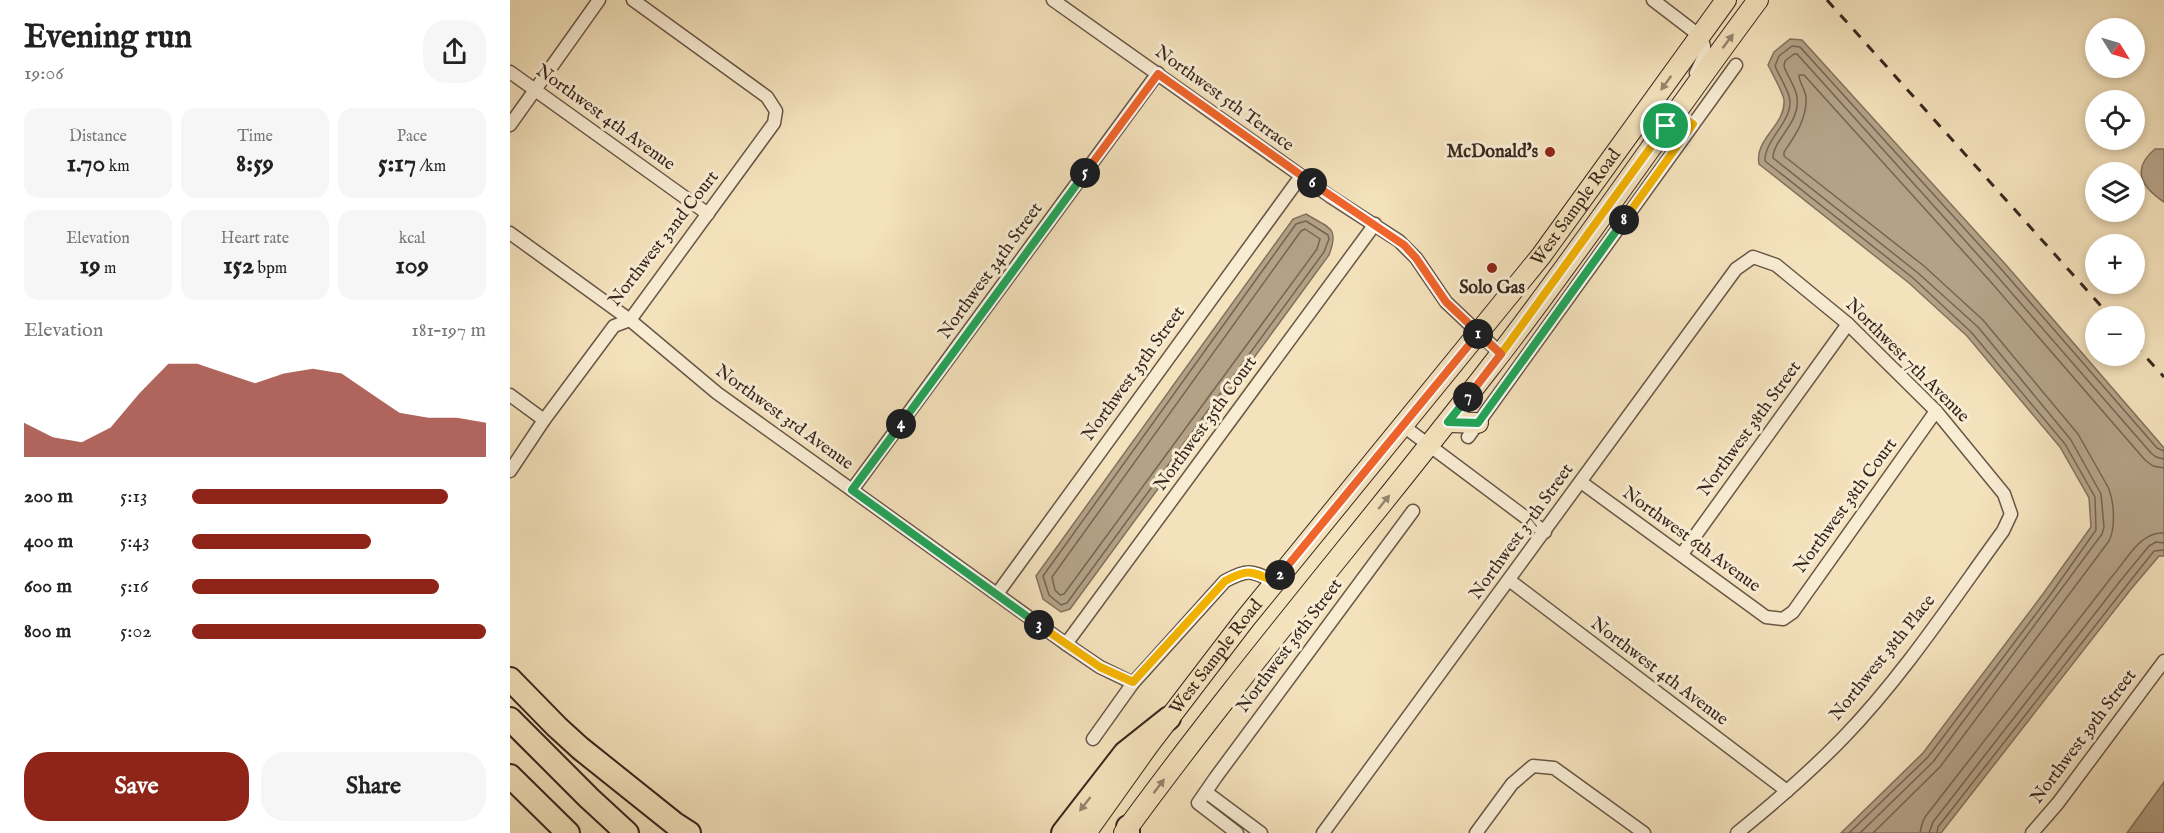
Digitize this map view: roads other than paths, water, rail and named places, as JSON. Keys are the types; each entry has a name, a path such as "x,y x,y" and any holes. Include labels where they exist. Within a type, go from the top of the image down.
{"highway":[{"path":"510,679 556,727 666,817 689,833"},
{"path":"1063,833 1125,753 1170,718"},
{"path":"510,719 627,833"},
{"path":"556,727 564,742 661,833"},
{"path":"510,741 605,833"},
{"path":"510,776 568,833"},
{"path":"510,799 545,833"}],"main road":[{"name":"West Sample Road","path":"1086,833 1170,718 1275,582 1541,256 1726,0"},
{"name":"West Sample Road","path":"1127,831 1232,690 1430,446 1501,354 1758,0"},
{"path":"1448,422 1473,430"}],"street":[{"path":"510,125 599,0"},
{"name":"Northwest 32nd Court","path":"510,471 544,420 614,326 630,320 774,123 776,111 767,97 633,0"},
{"name":"Northwest 5th Terrace","path":"1053,0 1408,249 1441,296 1501,354"},
{"path":"1653,0 1700,36 1704,46 1704,56 1678,109 1693,124"},
{"path":"1473,430 1736,65"},
{"name":"Northwest 4th Avenue","path":"510,72 708,214"},
{"name":"Northwest 34th Street","path":"852,490 1158,74"},
{"name":"Northwest 35th Street","path":"997,594 1301,176"},
{"name":"Northwest 35th Court","path":"1066,644 1375,224"},
{"name":"Northwest 3rd Avenue","path":"510,232 630,320 717,393 1066,644 1100,667 1133,682"},
{"name":"Northwest 7th Avenue","path":"1753,257 1776,265 1848,324 1936,411 2004,494 2011,514"},
{"name":"Northwest 37th Street","path":"1323,833 1736,269 1753,257"},
{"name":"Northwest 38th Street","path":"1682,554 1848,324"},
{"path":"510,395 544,420"},
{"name":"Northwest 38th Court","path":"1783,619 1793,612 1936,411"},
{"path":"1402,425 1545,532"},
{"name":"Northwest 6th Avenue","path":"1581,482 1766,617 1783,619"},
{"name":"Northwest 36th Street","path":"1237,833 1198,803 1413,511"},
{"name":"Northwest 38th Place","path":"1737,833 1787,791 1844,737 1885,690 2003,531 2011,514"},
{"path":"1093,739 1133,682 1225,581 1240,572 1251,571 1275,582"},
{"name":"Northwest 4th Avenue","path":"1509,580 1787,791"},
{"name":"Northwest 39th Street","path":"2032,833 2058,803 2164,661"},
{"path":"1476,833 1512,784 1533,766 1554,768 1644,833"},
{"path":"1206,792 1261,833"}],"water":[{"path":"1790,39 1802,40 2007,266 2085,356 2085,366 2093,366 2164,448 2164,556 2159,556 2131,589 1941,833 1841,833 1923,753 2043,594 2091,527 2089,498 2060,447 1967,336 1909,283 1759,164 1761,147 1783,109 1784,100 1780,88 1768,65 1774,52"},
{"path":"2155,149 2164,149 2164,202 2145,184 2144,162"},
{"path":"1306,214 1330,229 1333,238 1329,255 1070,609 1061,612 1043,599 1036,576 1293,219"},
{"path":"2164,782 2164,833 2127,833"}],"railway":[{"path":"1827,0 2101,306"},
{"path":"2145,356 2164,377"}],"place":[{"name":"McDonald's","path":"1550,152"},
{"name":"Solo Gas","path":"1492,268"}]}
